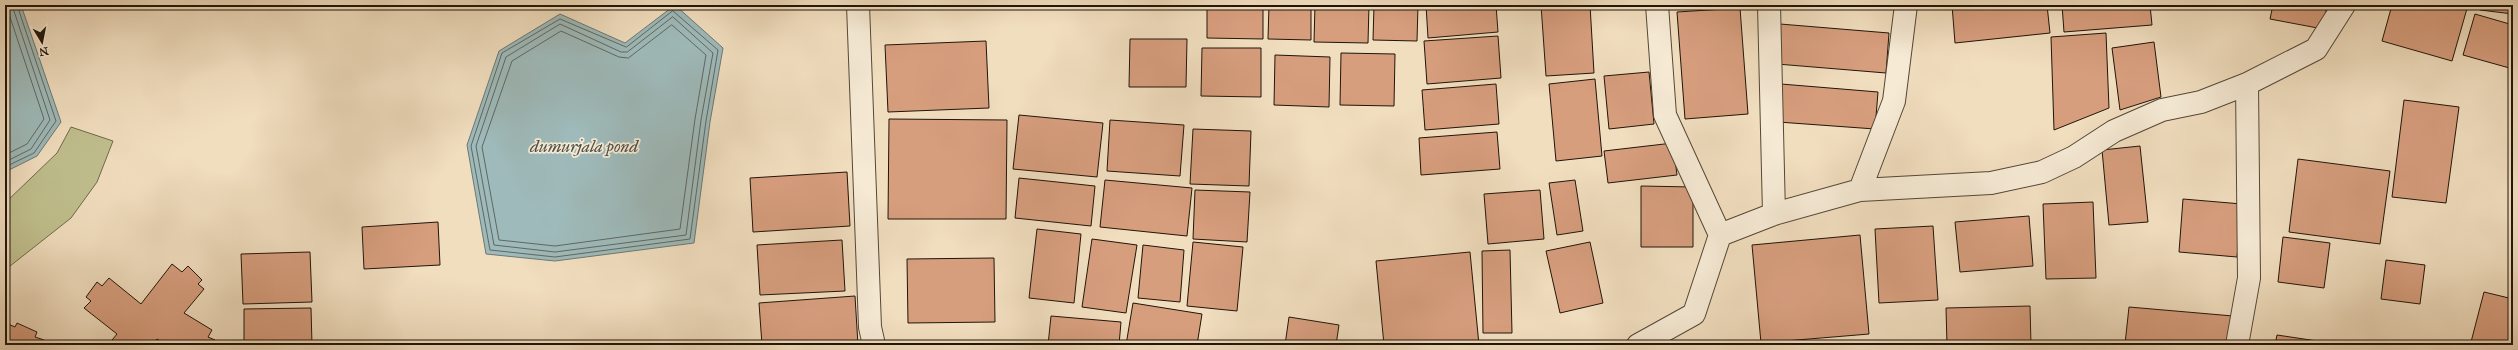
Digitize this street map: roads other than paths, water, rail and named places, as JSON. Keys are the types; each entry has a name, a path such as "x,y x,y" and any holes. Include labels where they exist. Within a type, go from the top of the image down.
{"street":[{"path":"858,5 870,327 874,345"},
{"path":"1638,345 1694,314 1720,235 1665,115 1657,5"},
{"path":"1769,5 1774,214"},
{"path":"1860,190 1894,101 1906,5"},
{"path":"1720,235 1774,214 1860,190 1991,184 2042,172 2074,157 2114,131 2162,110 2201,102 2247,84 2316,49 2344,5"},
{"path":"2237,345 2249,278 2247,84"}],"water":[{"path":"5,5 21,5 61,122 37,156 5,172"},
{"name":"dumurjala pond","path":"675,5 723,48 710,122 694,243 555,261 486,254 467,145 499,51 560,14 625,43"}]}
